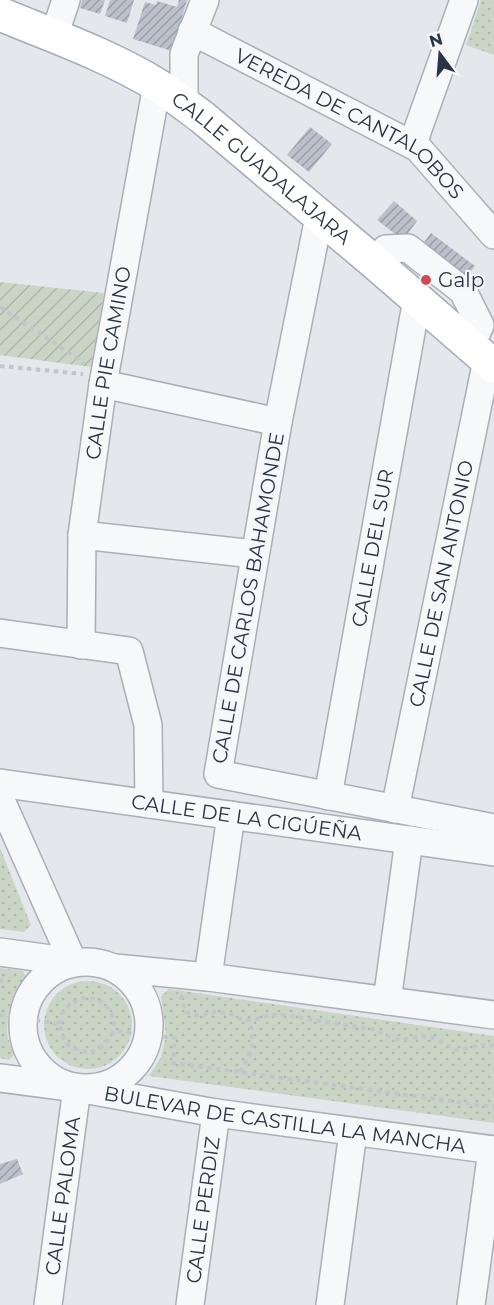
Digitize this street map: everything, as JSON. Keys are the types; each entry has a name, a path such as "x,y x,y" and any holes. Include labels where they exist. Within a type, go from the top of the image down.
{"main road":[{"name":"CALLE GUADALAJARA","path":"0,14 123,67 157,85 184,104 484,357"}],"street":[{"path":"54,36 66,0"},
{"path":"184,104 184,54 205,0"},
{"path":"413,146 464,0"},
{"name":"VEREDA DE CANTALOBOS","path":"192,31 418,148 494,235"},
{"name":"CALLE PIE CAMINO","path":"81,645 82,535 104,380 157,85"},
{"name":"CALLE DE CARLOS BAHAMONDE","path":"319,217 254,554 218,774 494,828"},
{"path":"374,262 386,249 408,248 463,291 451,300 427,307"},
{"name":"CALLE DE SAN ANTONIO","path":"395,809 484,357 480,325 463,291"},
{"name":"CALLE DEL SUR","path":"328,796 427,307"},
{"path":"104,380 278,422"},
{"path":"82,535 254,554"},
{"path":"0,633 129,651 148,725 149,804"},
{"name":"CALLE DE LA CIGÚEÑA","path":"0,783 494,852"},
{"path":"0,798 73,962"},
{"path":"196,976 231,815"},
{"path":"387,1001 410,840"},
{"path":"0,952 494,1015"},
{"path":"11,1017 23,1011 32,991 45,976 58,967 73,962"},
{"name":"BULEVAR DE CASTILLA LA MANCHA","path":"11,1017 22,1029 25,1044 33,1060 50,1077 77,1088 105,1086 127,1074 136,1064 149,1035 149,1015 144,997 134,982 115,968"},
{"name":"BULEVAR DE CASTILLA LA MANCHA","path":"0,1078 77,1088 216,1113 493,1150"},
{"name":"CALLE PALOMA","path":"48,1305 77,1088"},
{"name":"CALLE PERDIZ","path":"190,1305 216,1113"},
{"path":"330,1305 353,1132"},
{"path":"471,1305 493,1150"}],"path":[{"path":"0,307 104,380"},
{"path":"0,366 104,380"},
{"path":"196,976 181,999 186,1012 199,1016 215,1012 229,1013 243,1020 254,1020 269,1015 283,1015 377,1029 400,1040 423,1036 434,1038 456,1050 489,1044 494,1046"},
{"path":"83,998 98,999 109,1009 114,1020 114,1030 103,1046 88,1053 72,1048 63,1038 60,1024 63,1013 70,1004 83,998"},
{"path":"11,1017 60,1024"},
{"path":"240,1071 252,1050 250,1020"},
{"path":"114,1030 175,1038 173,1063 494,1107"}],"green space":[{"path":"481,0 494,0 494,55 466,45"},
{"path":"0,282 104,293 91,367 0,355"},
{"path":"0,848 31,925 24,932 0,929"},
{"path":"0,968 23,971 26,978 14,1000 7,1025 9,1043 15,1054 9,1060 0,1058"},
{"path":"88,981 105,984 119,994 129,1008 132,1025 129,1042 119,1056 105,1066 88,1069 71,1066 57,1056 47,1042 44,1025 47,1008 57,994 71,984"},
{"path":"169,989 494,1036 494,1123 149,1076 161,1057 166,1035 161,996"}],"building":[{"path":"82,0 105,0 100,14 80,8"},
{"path":"110,0 134,0 127,23 105,16"},
{"path":"179,0 187,0 172,51 133,39 145,2 156,5 157,1 177,7"},
{"path":"310,127 332,144 309,172 287,155"},
{"path":"394,201 417,221 403,240 377,220"},
{"path":"431,233 475,266 450,297 407,265"},
{"path":"17,1159 23,1174 0,1184 0,1164"}],"place":[{"name":"Galp","path":"426,280"}]}
